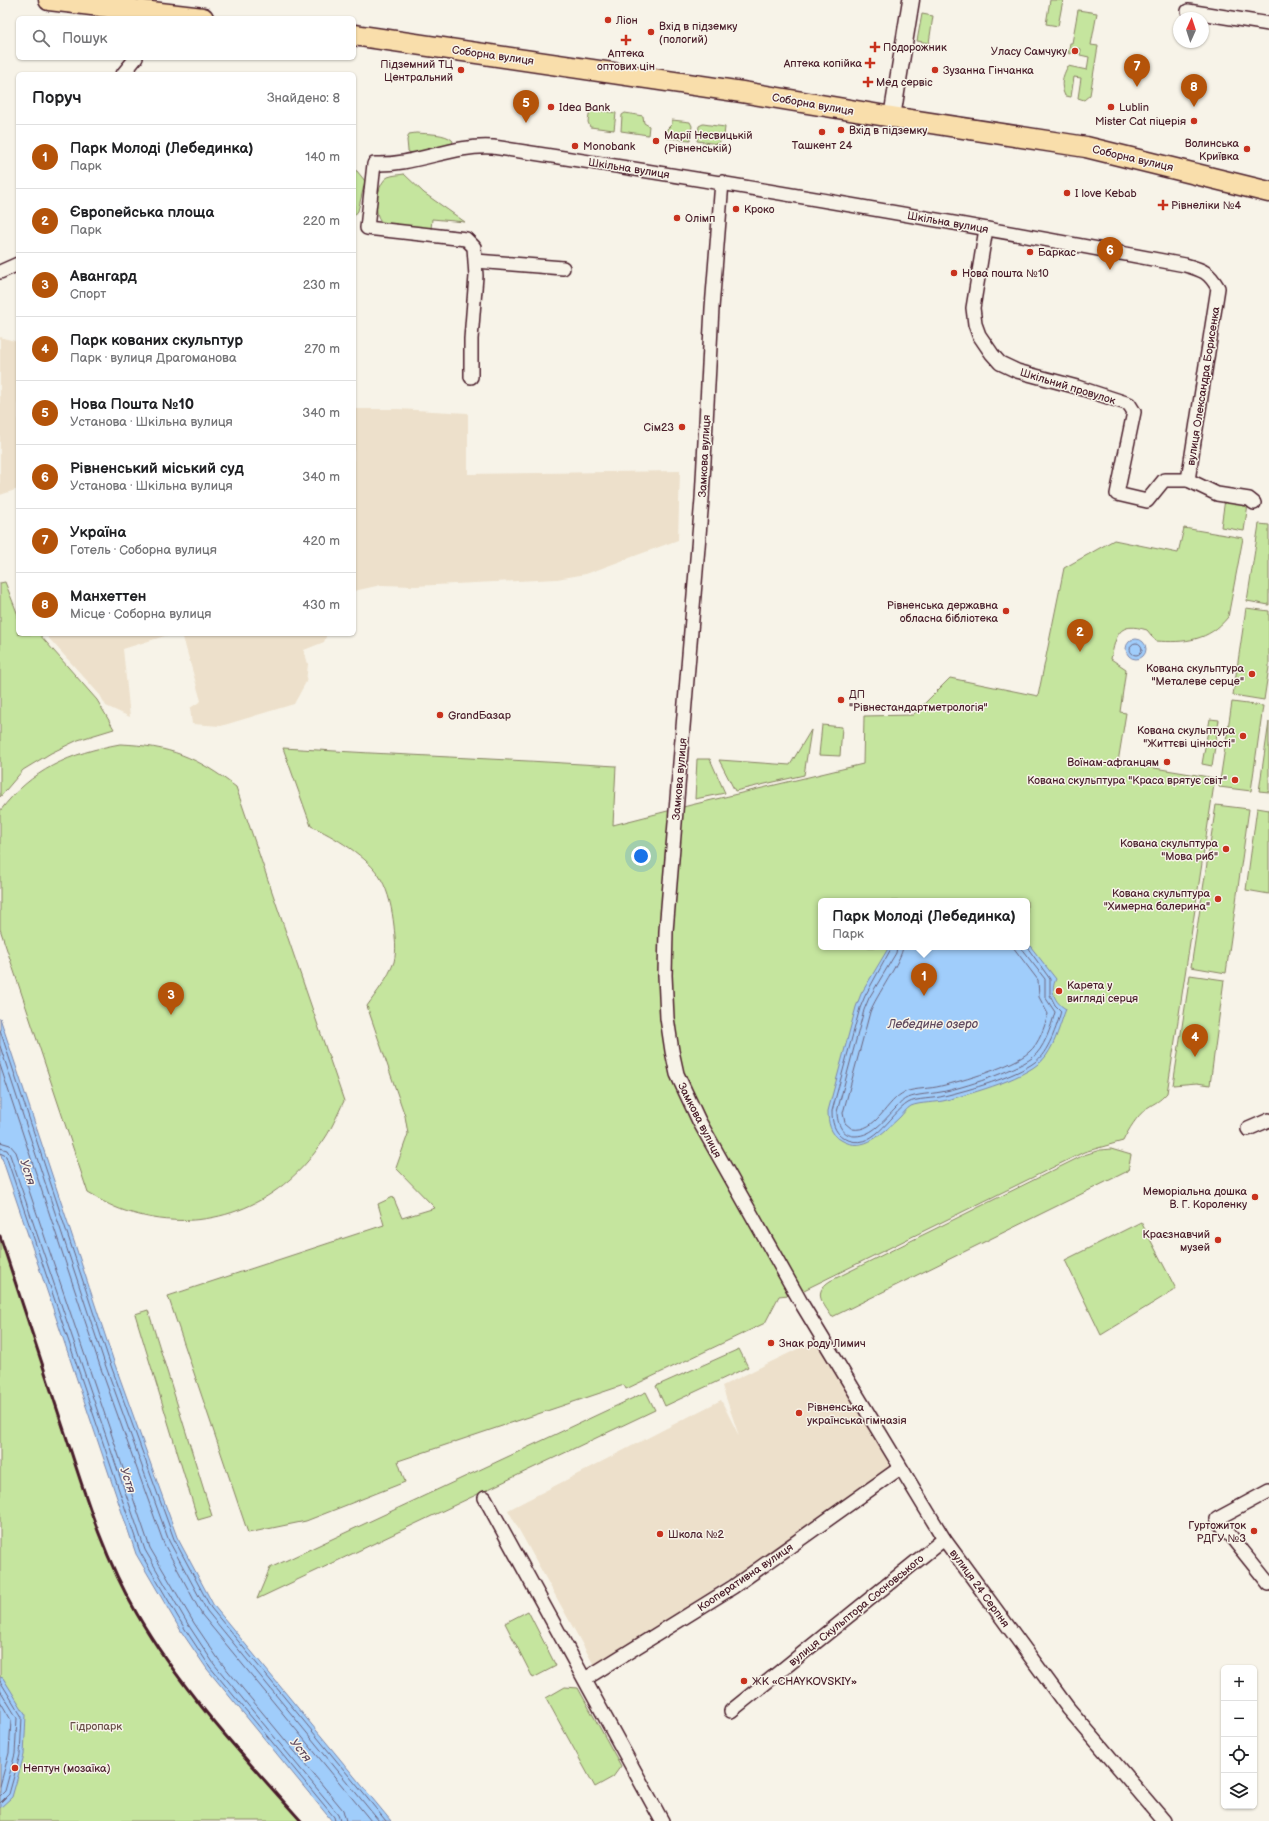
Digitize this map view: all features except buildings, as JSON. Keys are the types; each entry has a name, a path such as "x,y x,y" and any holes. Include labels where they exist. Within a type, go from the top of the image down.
{"main road":[{"path":"49,0 164,16"},
{"name":"Соборна вулиця","path":"356,35 742,92 1086,147 1269,192"}],"street":[{"path":"892,117 911,0"},
{"path":"1188,11 1269,24"},
{"path":"126,72 134,60"},
{"name":"Шкільна вулиця","path":"471,377 471,339 476,261 474,247 466,239 367,228 374,164 389,165 406,163 482,146 722,182 1185,265"},
{"name":"Замкова вулиця","path":"722,182 712,308 702,500 666,931 665,975 667,1018 678,1074 699,1121 822,1337"},
{"name":"Шкільний провулок","path":"986,229 973,308 975,324 979,335 992,354 1000,363 1017,371 1077,387 1129,404 1134,412 1117,494 1147,501 1164,480 1188,480"},
{"path":"476,261 563,268"},
{"path":"0,272 16,265"},
{"name":"вулиця Олександра Борисенка","path":"1185,265 1202,270 1212,277 1218,288 1188,480 1217,494 1249,499 1254,503"},
{"path":"1248,1129 1269,1120"},
{"name":"вулиця 24 Серпня","path":"822,1337 944,1539 1068,1708 1164,1821"},
{"name":"Кооперативна вулиця","path":"585,1679 733,1587 900,1468"},
{"path":"1269,1491 1217,1519 1269,1584"},
{"path":"485,1498 662,1821"},
{"name":"вулиця Скульптора Сосновського","path":"731,1711 944,1539"}],"shaded area":[{"path":"0,337 16,341 16,490 0,495"},
{"path":"356,409 398,409 468,413 468,474 680,471 678,540 586,574 557,579 415,586 381,585 356,591"},
{"path":"47,636 165,636 123,649 130,717 106,706 100,695"},
{"path":"183,636 326,636 324,642 304,650 308,664 306,682 294,704 221,726 192,724 190,708 201,701"},
{"name":"Школа №2","path":"822,1337 900,1468 800,1536 728,1580 595,1667 508,1510 721,1400 739,1436 722,1386"}],"green space":[{"path":"1050,0 1063,0 1058,26 1046,24"},
{"path":"1078,10 1097,13 1091,45 1098,46 1090,95 1084,100 1078,98 1081,78 1074,77 1071,97 1065,96 1062,85 1063,77 1068,66 1087,70 1089,57 1080,55 1081,49 1072,48 1070,54 1068,53 1070,43 1072,43"},
{"path":"922,14 933,16 929,43 917,41"},
{"path":"590,109 616,113 614,130 590,127 588,122"},
{"path":"625,113 643,116 644,123 649,126 648,135 621,131 622,115"},
{"path":"672,120 690,122 692,126 690,140 666,138 667,129 672,124"},
{"path":"703,124 725,127 724,136 718,144 697,141 699,126"},
{"path":"416,133 441,135 450,138 453,141 451,147 413,155 408,151 407,140 409,134"},
{"path":"356,171 365,181 358,211 356,214"},
{"path":"404,174 424,193 465,222 432,219 431,229 383,223 377,214 377,198 380,187 388,177"},
{"path":"1225,499 1248,504 1244,531 1221,527"},
{"path":"1259,524 1269,525 1269,605 1247,601"},
{"path":"1184,528 1243,538 1228,617 1221,625 1205,636 1187,641 1156,641 1147,630 1130,627 1120,632 1117,637 1111,659 1126,669 1120,712 1126,713 1118,762 1215,778 1167,1093 1139,1115 1123,1141 1084,1152 797,1294 779,1296 765,1323 626,1389 624,1385 398,1461 405,1482 306,1521 248,1533 168,1296 384,1225 378,1204 393,1197 402,1218 435,1208 396,1168 408,1134 405,1116 367,1006 392,968 395,957 396,944 394,926 388,896 381,879 368,863 340,841 311,826 283,748 616,766 613,825 863,764 864,716 913,715 950,678 1038,696 1064,568 1114,540 1178,553"},
{"path":"5,582 16,610 16,636 41,636 97,700 114,729 78,740 51,753 23,770 0,797 0,583"},
{"path":"1246,608 1269,611 1269,667 1264,700 1233,695"},
{"path":"1232,702 1263,706 1251,791 1219,787"},
{"path":"1210,719 1219,720 1212,766 1202,764"},
{"path":"1269,722 1269,792 1259,791"},
{"path":"822,725 842,727 840,756 819,755"},
{"path":"811,730 804,775 735,791 719,760 790,765"},
{"path":"120,744 154,747 182,755 208,768 236,787 344,1101 325,1139 304,1166 284,1184 262,1199 238,1210 213,1217 187,1220 160,1219 120,1209 88,1193 0,929 0,811 25,784 38,774 68,758 85,752"},
{"path":"697,759 710,759 725,793 695,799"},
{"path":"1216,805 1249,809 1226,973 1191,967"},
{"path":"1257,808 1269,810 1269,894 1246,890"},
{"path":"1190,975 1224,980 1210,1085 1197,1083 1173,1085"},
{"path":"1111,1149 1131,1155 1128,1171 832,1317 823,1303 820,1294 821,1290 830,1281 1084,1155 1100,1150"},
{"path":"1141,1222 1176,1289 1101,1335 1065,1260"},
{"name":"Гідропарк","path":"0,1236 96,1526 125,1593 154,1642 213,1721 301,1821 0,1821"},
{"path":"148,1310 212,1516 198,1520 135,1314"},
{"path":"739,1349 748,1367 665,1406 656,1386"},
{"path":"646,1392 655,1410 257,1599 270,1568"},
{"path":"528,1611 556,1666 533,1678 505,1623"},
{"path":"565,1687 578,1688 621,1766 613,1777 595,1787 546,1698"}],"water":[{"path":"1132,639 1140,639 1146,645 1146,653 1140,659 1132,659 1126,653 1126,645"},
{"name":"Лебедине озеро","path":"1030,946 1056,979 1053,988 1054,996 1056,1000 1066,1009 1055,1039 1046,1056 1038,1064 1027,1071 1000,1084 971,1093 938,1102 911,1106 880,1135 866,1143 849,1144 837,1137 832,1131 828,1119 828,1111 856,1007 861,994 887,950 1030,950"},
{"name":"Устя","path":"0,1018 114,1362 177,1537 214,1606 391,1821 332,1821 207,1669 181,1631 136,1554 0,1152"},
{"path":"0,1677 3,1678 26,1715 24,1755 12,1797 0,1808"}],"railway":[{"path":"0,1236 96,1526 125,1593 154,1642 213,1721 301,1821"}],"place":[{"name":"Ліон","path":"608,20"},
{"name":"Вхід в підземку (пологий)","path":"651,32"},
{"name":"Аптека оптових цін","path":"626,40"},
{"name":"Подорожник","path":"875,47"},
{"name":"Уласу Самчуку","path":"1075,51"},
{"name":"Аптека копійка","path":"870,63"},
{"name":"Підземний ТЦ Центральний","path":"461,70"},
{"name":"Зузанна Гінчанка","path":"935,70"},
{"name":"Мед сервіс","path":"868,82"},
{"name":"Україна","path":"1137,87"},
{"name":"Idea Bank","path":"551,107"},
{"name":"Lublin","path":"1111,107"},
{"name":"Манхеттен","path":"1194,107"},
{"name":"Mister Cat піцерія","path":"1194,121"},
{"name":"Нова Пошта №10","path":"526,123"},
{"name":"Вхід в підземку","path":"841,130"},
{"name":"Ташкент 24","path":"822,132"},
{"name":"Марії Несвицькій (Рівненській)","path":"656,141"},
{"name":"Monobank","path":"575,146"},
{"name":"Волинська Криївка","path":"1247,149"},
{"name":"I love Kebab","path":"1067,193"},
{"name":"Рівнеліки №4","path":"1163,205"},
{"name":"Кроко","path":"736,209"},
{"name":"Олімп","path":"677,218"},
{"name":"Баркас","path":"1030,252"},
{"name":"Рівненський міський суд","path":"1110,270"},
{"name":"Нова пошта №10","path":"954,273"},
{"name":"Сім23","path":"682,427"},
{"name":"Рівненська державна обласна бібліотека","path":"1006,611"},
{"name":"Європейська площа","path":"1080,652"},
{"name":"Кована скульптура \"Металеве серце\"","path":"1252,674"},
{"name":"ДП \"Рівнестандартметрологія\"","path":"841,700"},
{"name":"GrandБазар","path":"440,715"},
{"name":"Кована скульптура \"Життєві цінності\"","path":"1243,736"},
{"name":"Воїнам-афганцям","path":"1167,762"},
{"name":"Кована скульптура \"Краса врятує світ\"","path":"1235,780"},
{"name":"Кована скульптура \"Мова риб\"","path":"1226,849"},
{"name":"Кована скульптура \"Химерна балерина\"","path":"1218,899"},
{"name":"Карета у вигляді серця","path":"1059,991"},
{"name":"Парк Молоді (Лебединка)","path":"924,996"},
{"name":"Авангард","path":"171,1015"},
{"name":"Парк кованих скульптур","path":"1195,1057"},
{"name":"Меморіальна дошка В. Г. Короленку","path":"1255,1197"},
{"name":"Краєзнавчий музей","path":"1218,1240"},
{"name":"Знак роду Лимич","path":"771,1343"},
{"name":"Рівненська українська гімназія","path":"799,1413"},
{"name":"Гуртожиток РДГУ №3","path":"1254,1531"},
{"name":"Школа №2","path":"660,1534"},
{"name":"ЖК «CHAYKOVSKIY»","path":"744,1681"},
{"name":"Нептун (мозаїка)","path":"15,1768"}]}
